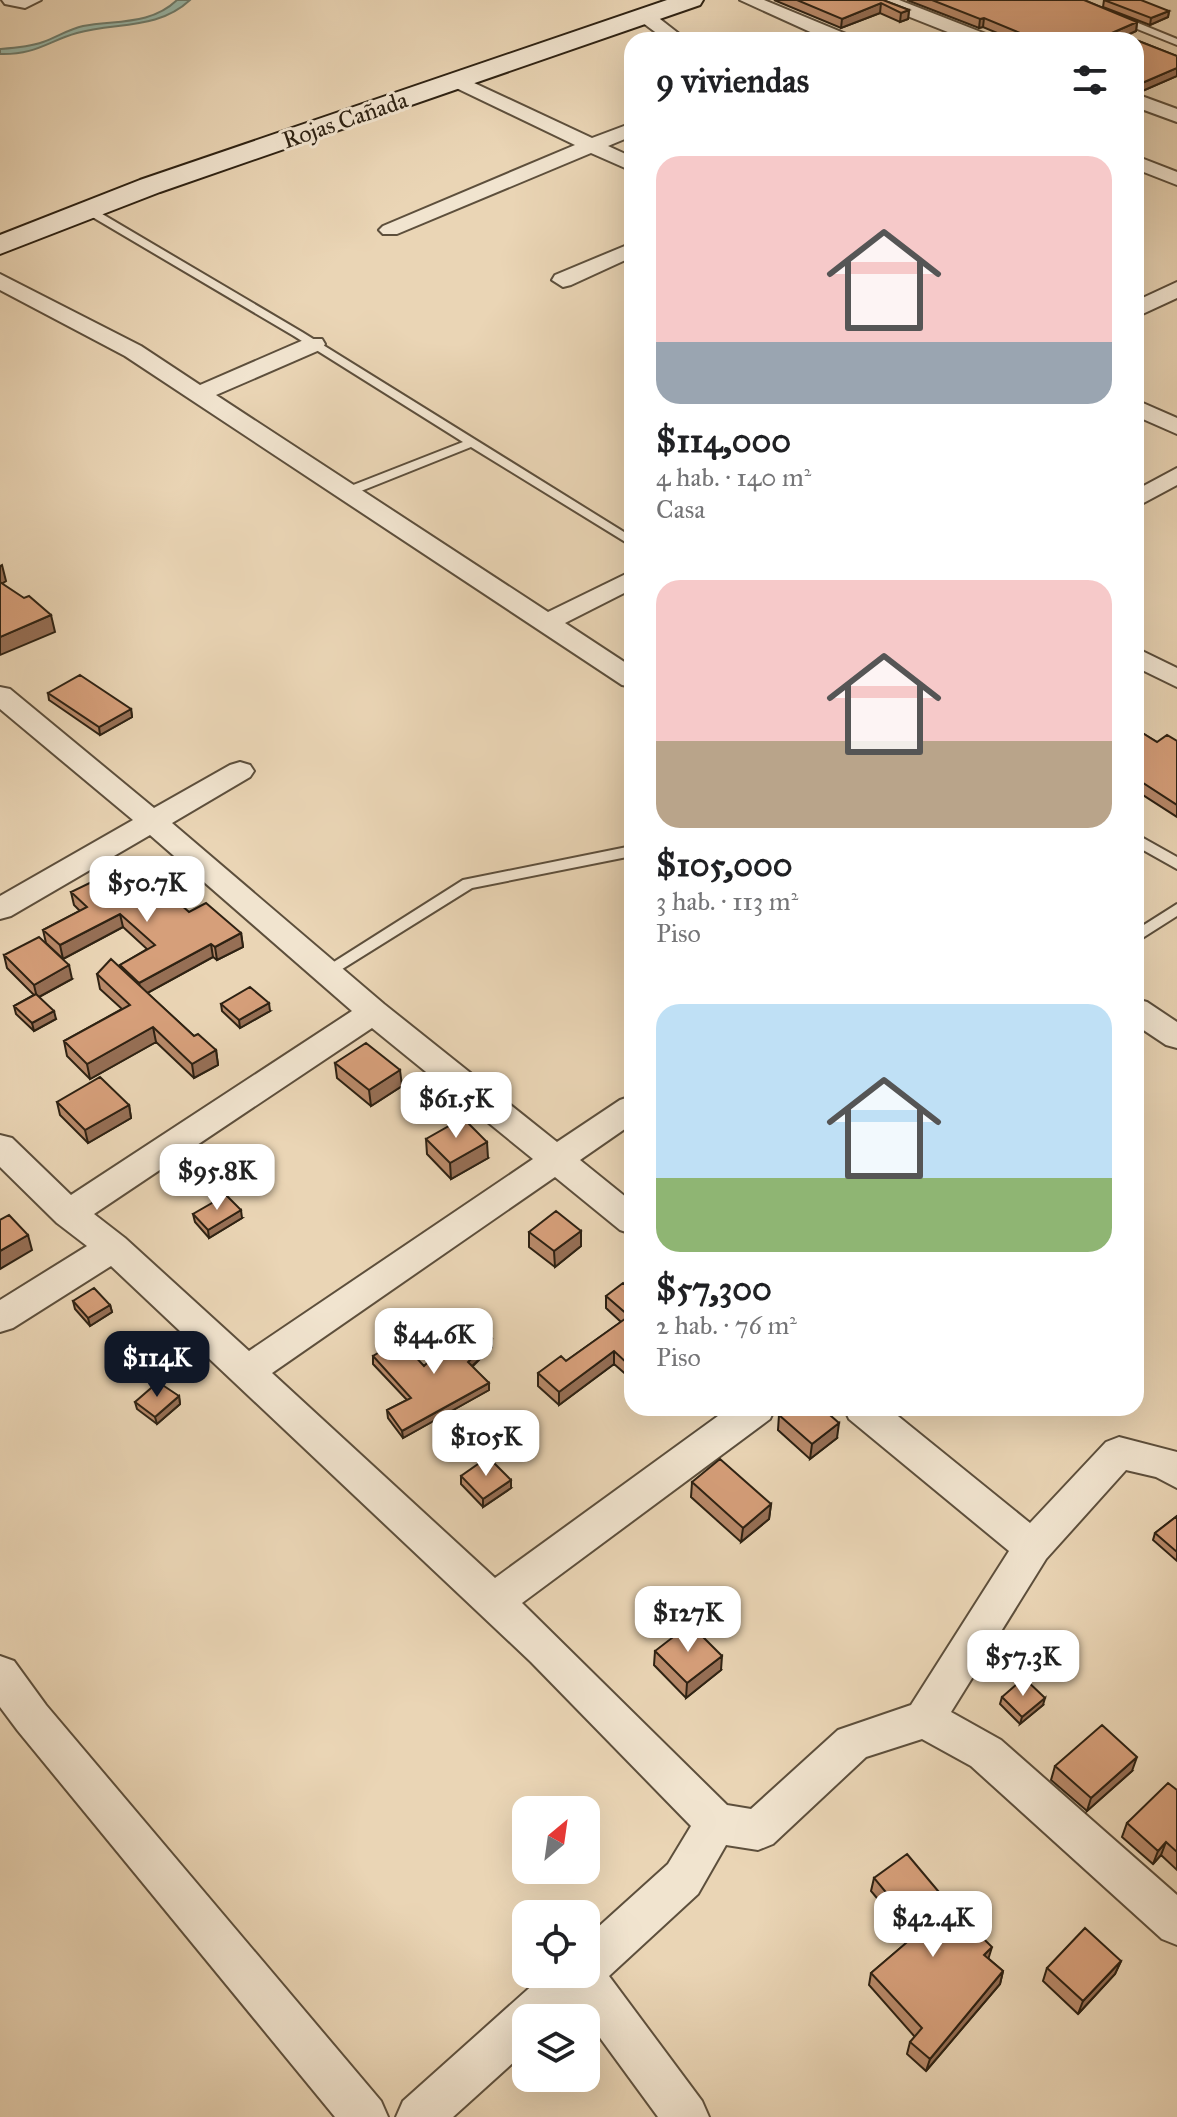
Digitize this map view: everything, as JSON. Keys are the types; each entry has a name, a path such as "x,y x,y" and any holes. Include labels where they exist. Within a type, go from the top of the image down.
{"main road":[{"name":"Rojas Cañada","path":"0,245 150,186 691,0"}],"street":[{"path":"11,0 25,3 32,0"},
{"path":"749,0 825,32"},
{"path":"883,0 964,32"},
{"path":"645,16 667,32"},
{"path":"457,81 624,161"},
{"path":"1144,103 1177,116"},
{"path":"390,230 624,132"},
{"path":"1144,165 1177,179"},
{"path":"563,280 624,253"},
{"path":"0,281 133,351 624,674"},
{"path":"1144,306 1177,289"},
{"path":"198,394 314,344"},
{"path":"1144,411 1177,427"},
{"path":"1144,495 1177,475"},
{"path":"546,623 624,583"},
{"path":"1144,660 1177,679"},
{"path":"0,695 152,821 373,1012 624,1214"},
{"path":"0,909 240,771"},
{"path":"69,1214 373,1012"},
{"path":"1144,1015 1177,1037"},
{"path":"247,1371 624,1114"},
{"path":"0,1147 69,1214 113,1247 493,1602 716,1823 758,1830 853,1743 925,1719 1032,1547 1119,1453 1166,1464 1177,1472"},
{"path":"0,1318 113,1247"},
{"path":"493,1602 746,1416"},
{"path":"872,1416 1032,1547"},
{"path":"0,1674 32,1718 365,2117"},
{"path":"925,1719 986,1753 1177,1924"},
{"path":"600,1954 683,1879 716,1823"},
{"path":"545,2004 563,1988"},
{"path":"589,1988 686,2117"},
{"path":"419,2117 512,2033"}],"lane":[{"path":"1111,16 1177,42"},
{"path":"88,210 314,344 624,537"},
{"path":"347,492 471,443"},
{"path":"1144,844 1177,864"},
{"path":"326,972 468,884 624,853"},
{"path":"1144,932 1177,909"}],"shaded area":[{"path":"177,0 190,0 178,10 150,21 92,30 33,50 0,54 0,49 38,44 83,26 145,18"}],"building":[{"path":"797,0 883,0 909,10 901,13 881,3 842,19"},
{"path":"932,0 1084,0 1137,22 1114,32 1018,32"},
{"path":"1104,0 1141,0 1169,11 1151,18"},
{"path":"1144,43 1177,56 1177,68 1144,82"},
{"path":"0,582 24,598 29,596 51,615 0,637"},
{"path":"80,675 131,709 99,727 48,693"},
{"path":"1144,734 1157,742 1167,735 1177,741 1177,805 1144,784"},
{"path":"100,878 118,895 151,878 189,912 206,903 241,933 215,947 211,944 139,983 120,965 155,945 120,914 60,945 43,930 87,907 71,892"},
{"path":"39,937 69,965 34,985 4,955"},
{"path":"111,959 194,1036 198,1034 216,1050 192,1064 153,1027 87,1064 64,1041 130,1005 97,974"},
{"path":"250,987 269,1003 239,1020 221,1004"},
{"path":"36,994 54,1011 32,1023 14,1006"},
{"path":"366,1043 400,1070 369,1090 335,1063"},
{"path":"100,1077 129,1105 85,1130 57,1102"},
{"path":"463,1118 487,1142 450,1163 426,1139"},
{"path":"226,1195 241,1210 208,1230 193,1214"},
{"path":"556,1211 581,1231 554,1251 529,1232"},
{"path":"9,1215 28,1235 0,1251 0,1220"},
{"path":"623,1283 624,1312 606,1296"},
{"path":"94,1288 110,1305 88,1318 73,1301"},
{"path":"624,1320 624,1360 614,1351 559,1392 538,1373 561,1356 566,1361"},
{"path":"468,1324 492,1339 468,1362 489,1383 402,1431 387,1410 411,1398 373,1356 400,1340 424,1366"},
{"path":"158,1382 179,1396 155,1417 135,1402"},
{"path":"780,1416 831,1416 839,1423 812,1444"},
{"path":"488,1457 511,1480 483,1499 461,1476"},
{"path":"720,1459 771,1504 743,1528 692,1482"},
{"path":"1177,1516 1177,1552 1155,1533"},
{"path":"690,1624 722,1656 687,1683 655,1651"},
{"path":"1024,1678 1045,1698 1022,1717 1002,1697"},
{"path":"1102,1725 1137,1757 1091,1798 1055,1766"},
{"path":"1168,1783 1177,1790 1177,1852 1166,1842 1158,1851 1127,1823"},
{"path":"907,1854 954,1910 992,1947 984,1955 1003,1971 930,2059 910,2042 922,2028 871,1973 919,1932 874,1878"},
{"path":"1085,1928 1121,1961 1083,2001 1047,1968"}]}
